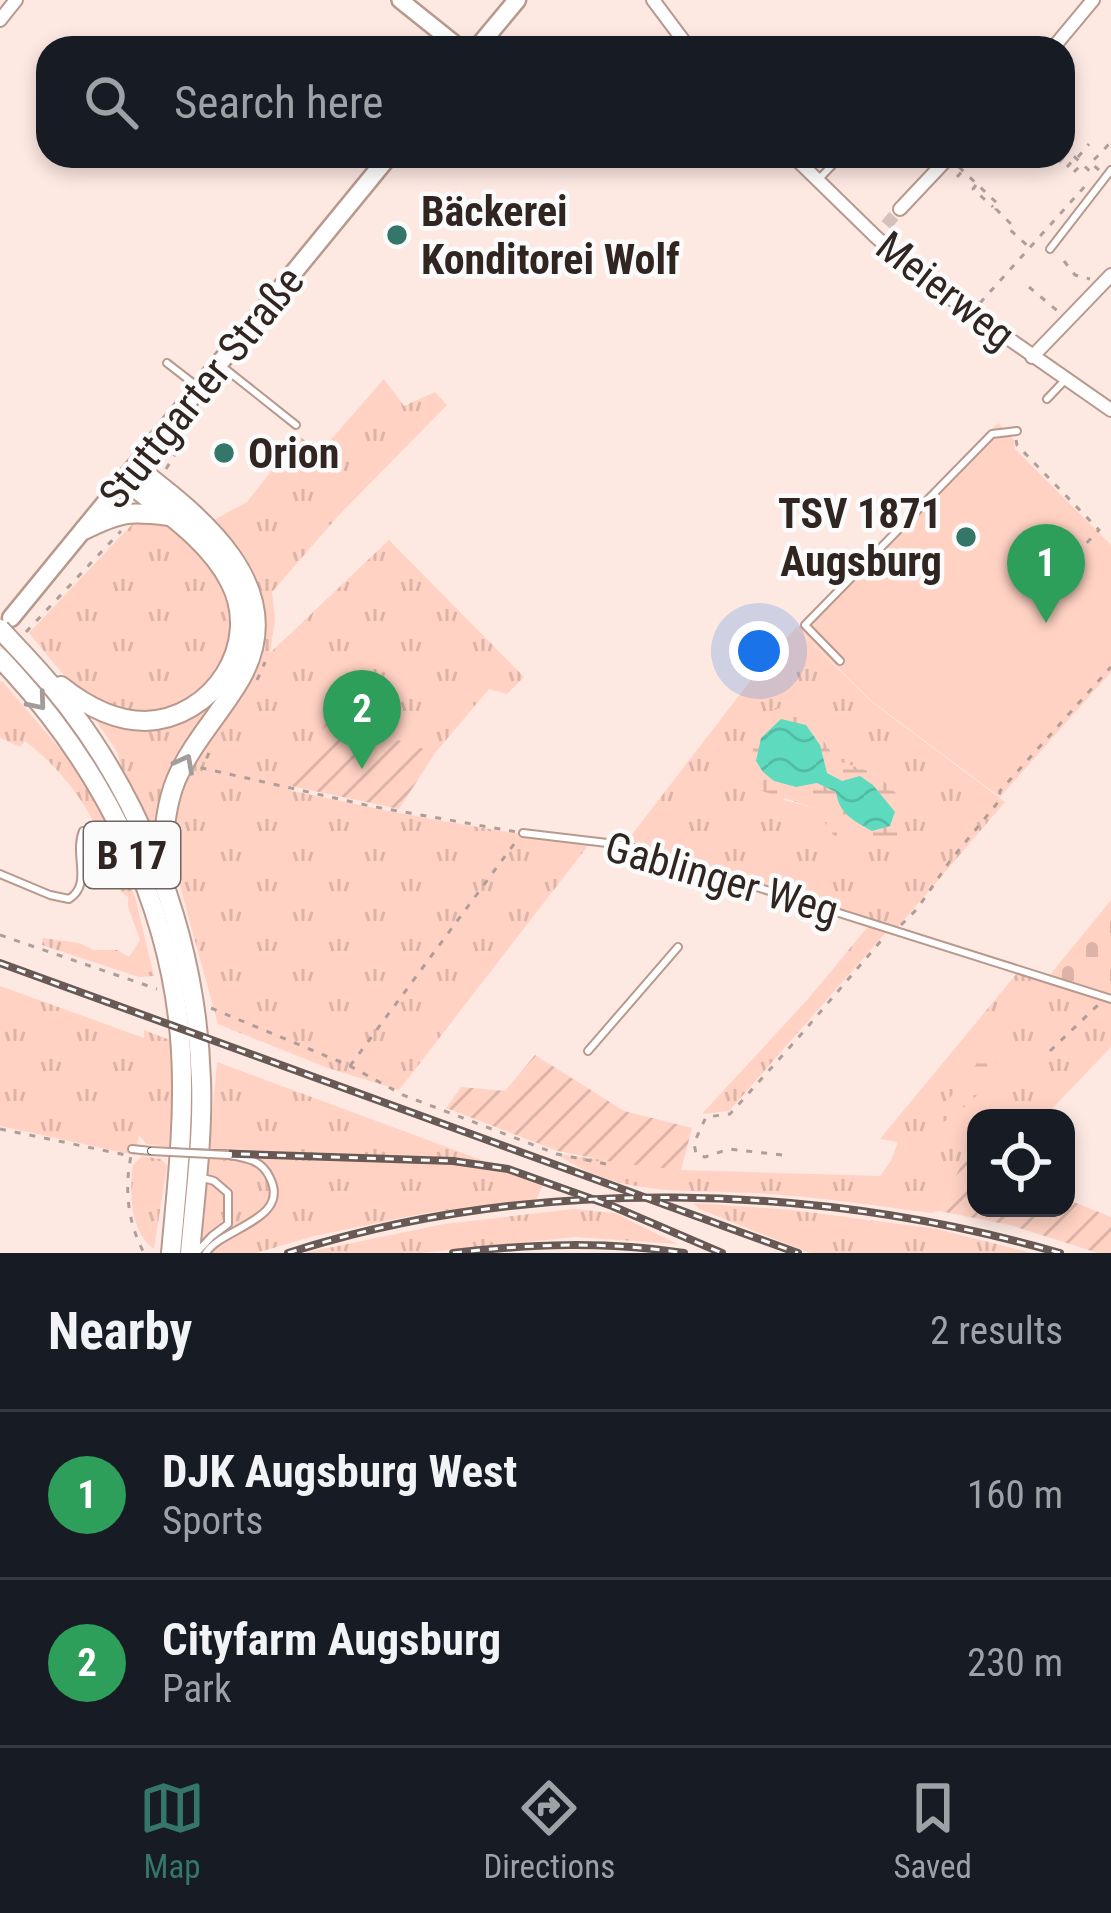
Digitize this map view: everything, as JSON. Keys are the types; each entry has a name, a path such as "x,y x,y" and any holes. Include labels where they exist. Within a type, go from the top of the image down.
{"highway":[{"path":"19,663 102,712 146,721 190,708 225,676 241,629 230,581 212,555 130,474"},
{"path":"130,474 196,518 234,557 252,594 255,619 247,666 174,784 161,876"},
{"path":"84,530 128,512 169,516"},
{"name":"B 17","path":"6,624 36,698 84,762 124,836 152,904 190,1048 201,1141 193,1253"},
{"name":"B 17","path":"19,663 100,751 161,876 182,942 194,997 171,1253"}],"main road":[{"path":"487,36 517,0"},
{"name":"Stuttgarter Straße","path":"6,624 379,168"}],"street":[{"path":"0,20 16,0"},
{"path":"400,0 445,36"},
{"path":"653,0 680,36"},
{"path":"1063,36 1093,0"},
{"name":"Meierweg","path":"806,168 926,281 1111,410"},
{"path":"901,209 940,168"},
{"path":"876,237 886,225"},
{"path":"1032,357 1107,279"}],"lane":[{"path":"818,180 830,168"},
{"path":"1050,249 1111,170"},
{"path":"167,363 201,389"},
{"path":"220,364 296,425"},
{"path":"1047,399 1065,380"},
{"path":"840,661 805,625 992,434 1016,432"},
{"path":"0,874 69,899 82,886 77,844 83,831"},
{"name":"Gablinger Weg","path":"523,833 625,845 1108,998"},
{"path":"588,1052 678,947"},
{"path":"133,1149 229,1155 259,1163 270,1177 274,1191 262,1216 212,1244 206,1253"},
{"path":"193,1253 228,1224 230,1197 214,1181 197,1177"}],"path":[{"path":"1074,172 1111,142"},
{"path":"970,313 1095,176 1076,158 1089,144"},
{"path":"960,168 999,207 1011,224 1008,228 1017,231 1028,247"},
{"path":"957,177 966,168"},
{"path":"965,197 981,177"},
{"path":"977,186 987,183"},
{"path":"973,204 994,189"},
{"path":"980,207 985,197"},
{"path":"992,219 999,207"},
{"path":"999,207 999,224"},
{"path":"986,213 1011,207"},
{"path":"1064,260 1075,275 1107,279"},
{"path":"1028,287 1070,320"},
{"path":"162,478 192,418"},
{"path":"1016,432 1017,445 1100,530 1042,590"},
{"path":"26,632 130,523"},
{"path":"782,1154 729,1149 705,1157 695,1154 694,1143 706,1118 730,1114 917,909 999,801 1000,791 1111,668"},
{"path":"202,769 523,833 350,1066"},
{"path":"0,935 141,982"},
{"path":"1050,1051 1108,998"},
{"path":"231,1016 350,1066 403,1095 556,1154 611,1165"},
{"path":"0,1129 131,1156 129,1210 144,1253"}],"green space":[{"path":"384,379 404,406 435,392 447,405 339,515 272,592 275,620 270,653 389,540 524,677 507,694 489,689 435,753 330,717 289,790 590,843 399,1090 328,1068 218,1024 172,857 170,828 176,799 263,615 246,563 212,521 247,502 299,436 320,452"},
{"path":"998,423 1014,440 1015,449 1111,545 1111,672 1000,797 873,702 797,628"},
{"path":"139,517 166,523 201,551 229,594 232,647 208,685 180,704 156,711 127,711 86,693 62,673 29,633"},
{"path":"230,562 238,669 187,742 158,844 116,750 91,713 162,724 235,668"},
{"path":"796,628 873,703 1005,802 897,928 624,845","holes":["804,712 837,761 875,773 835,838 815,808 784,800"]},
{"path":"2,681 72,763 107,823 135,897 154,976 139,977 42,945 43,938 94,950 117,950 129,957 140,940 128,897 121,892 97,827 73,789 25,741 20,747 0,738"},
{"path":"775,708 804,712 837,761 875,773 901,798 899,839 876,848 835,838 815,808 759,790 749,777 748,743"},
{"path":"330,716 435,753 399,809 291,786"},
{"path":"1111,900 1111,995 1050,975"},
{"path":"871,923 889,929 729,1111 702,1114 808,999"},
{"path":"1018,972 1111,1002 1111,1047 1052,1109 967,1109 967,1153 939,1211 629,1185 557,1154 681,1170 880,1176 898,1142 880,1139"},
{"path":"0,986 144,1038 144,1030 170,1040 169,1147 146,1144 139,1135 135,1155 0,1126"},
{"path":"535,1055 624,1111 692,1128 681,1170 558,1151 446,1108 461,1087 505,1091"},
{"path":"982,1057 1000,1065 998,1077 990,1089 942,1122 937,1114"},
{"path":"217,1062 544,1183 536,1200 425,1213 256,1253 200,1253"},
{"path":"967,1153 967,1217 939,1211"},
{"path":"142,1156 161,1159 167,1165 154,1249 140,1233 133,1211 133,1165"},
{"path":"694,1203 937,1229 1032,1253 810,1253"},
{"path":"1075,1203 1111,1217 1111,1253 1098,1253 969,1217 1075,1217"},
{"path":"574,1209 615,1213 677,1244 575,1237 421,1253 304,1253 444,1224"}],"water":[{"path":"781,719 806,725 820,745 827,773 842,781 860,776 873,785 895,812 890,826 872,831 844,811 836,792 817,783 796,787 774,781 763,772 756,761 761,738"}],"tunnel":[{"path":"886,225 900,209"}],"railway":[{"path":"0,963 798,1253"},
{"path":"151,1151 453,1161 508,1169 722,1253"},
{"path":"288,1253 381,1228 477,1210 575,1200 674,1198 871,1212 1060,1253"},
{"path":"453,1253 568,1245 684,1253"}],"place":[{"name":"Bäckerei Konditorei Wolf","path":"397,235"},
{"name":"Orion","path":"224,453"},
{"name":"TSV 1871 Augsburg","path":"966,537"},
{"name":"DJK Augsburg West","path":"1046,623"},
{"name":"Cityfarm Augsburg","path":"362,769"}]}
